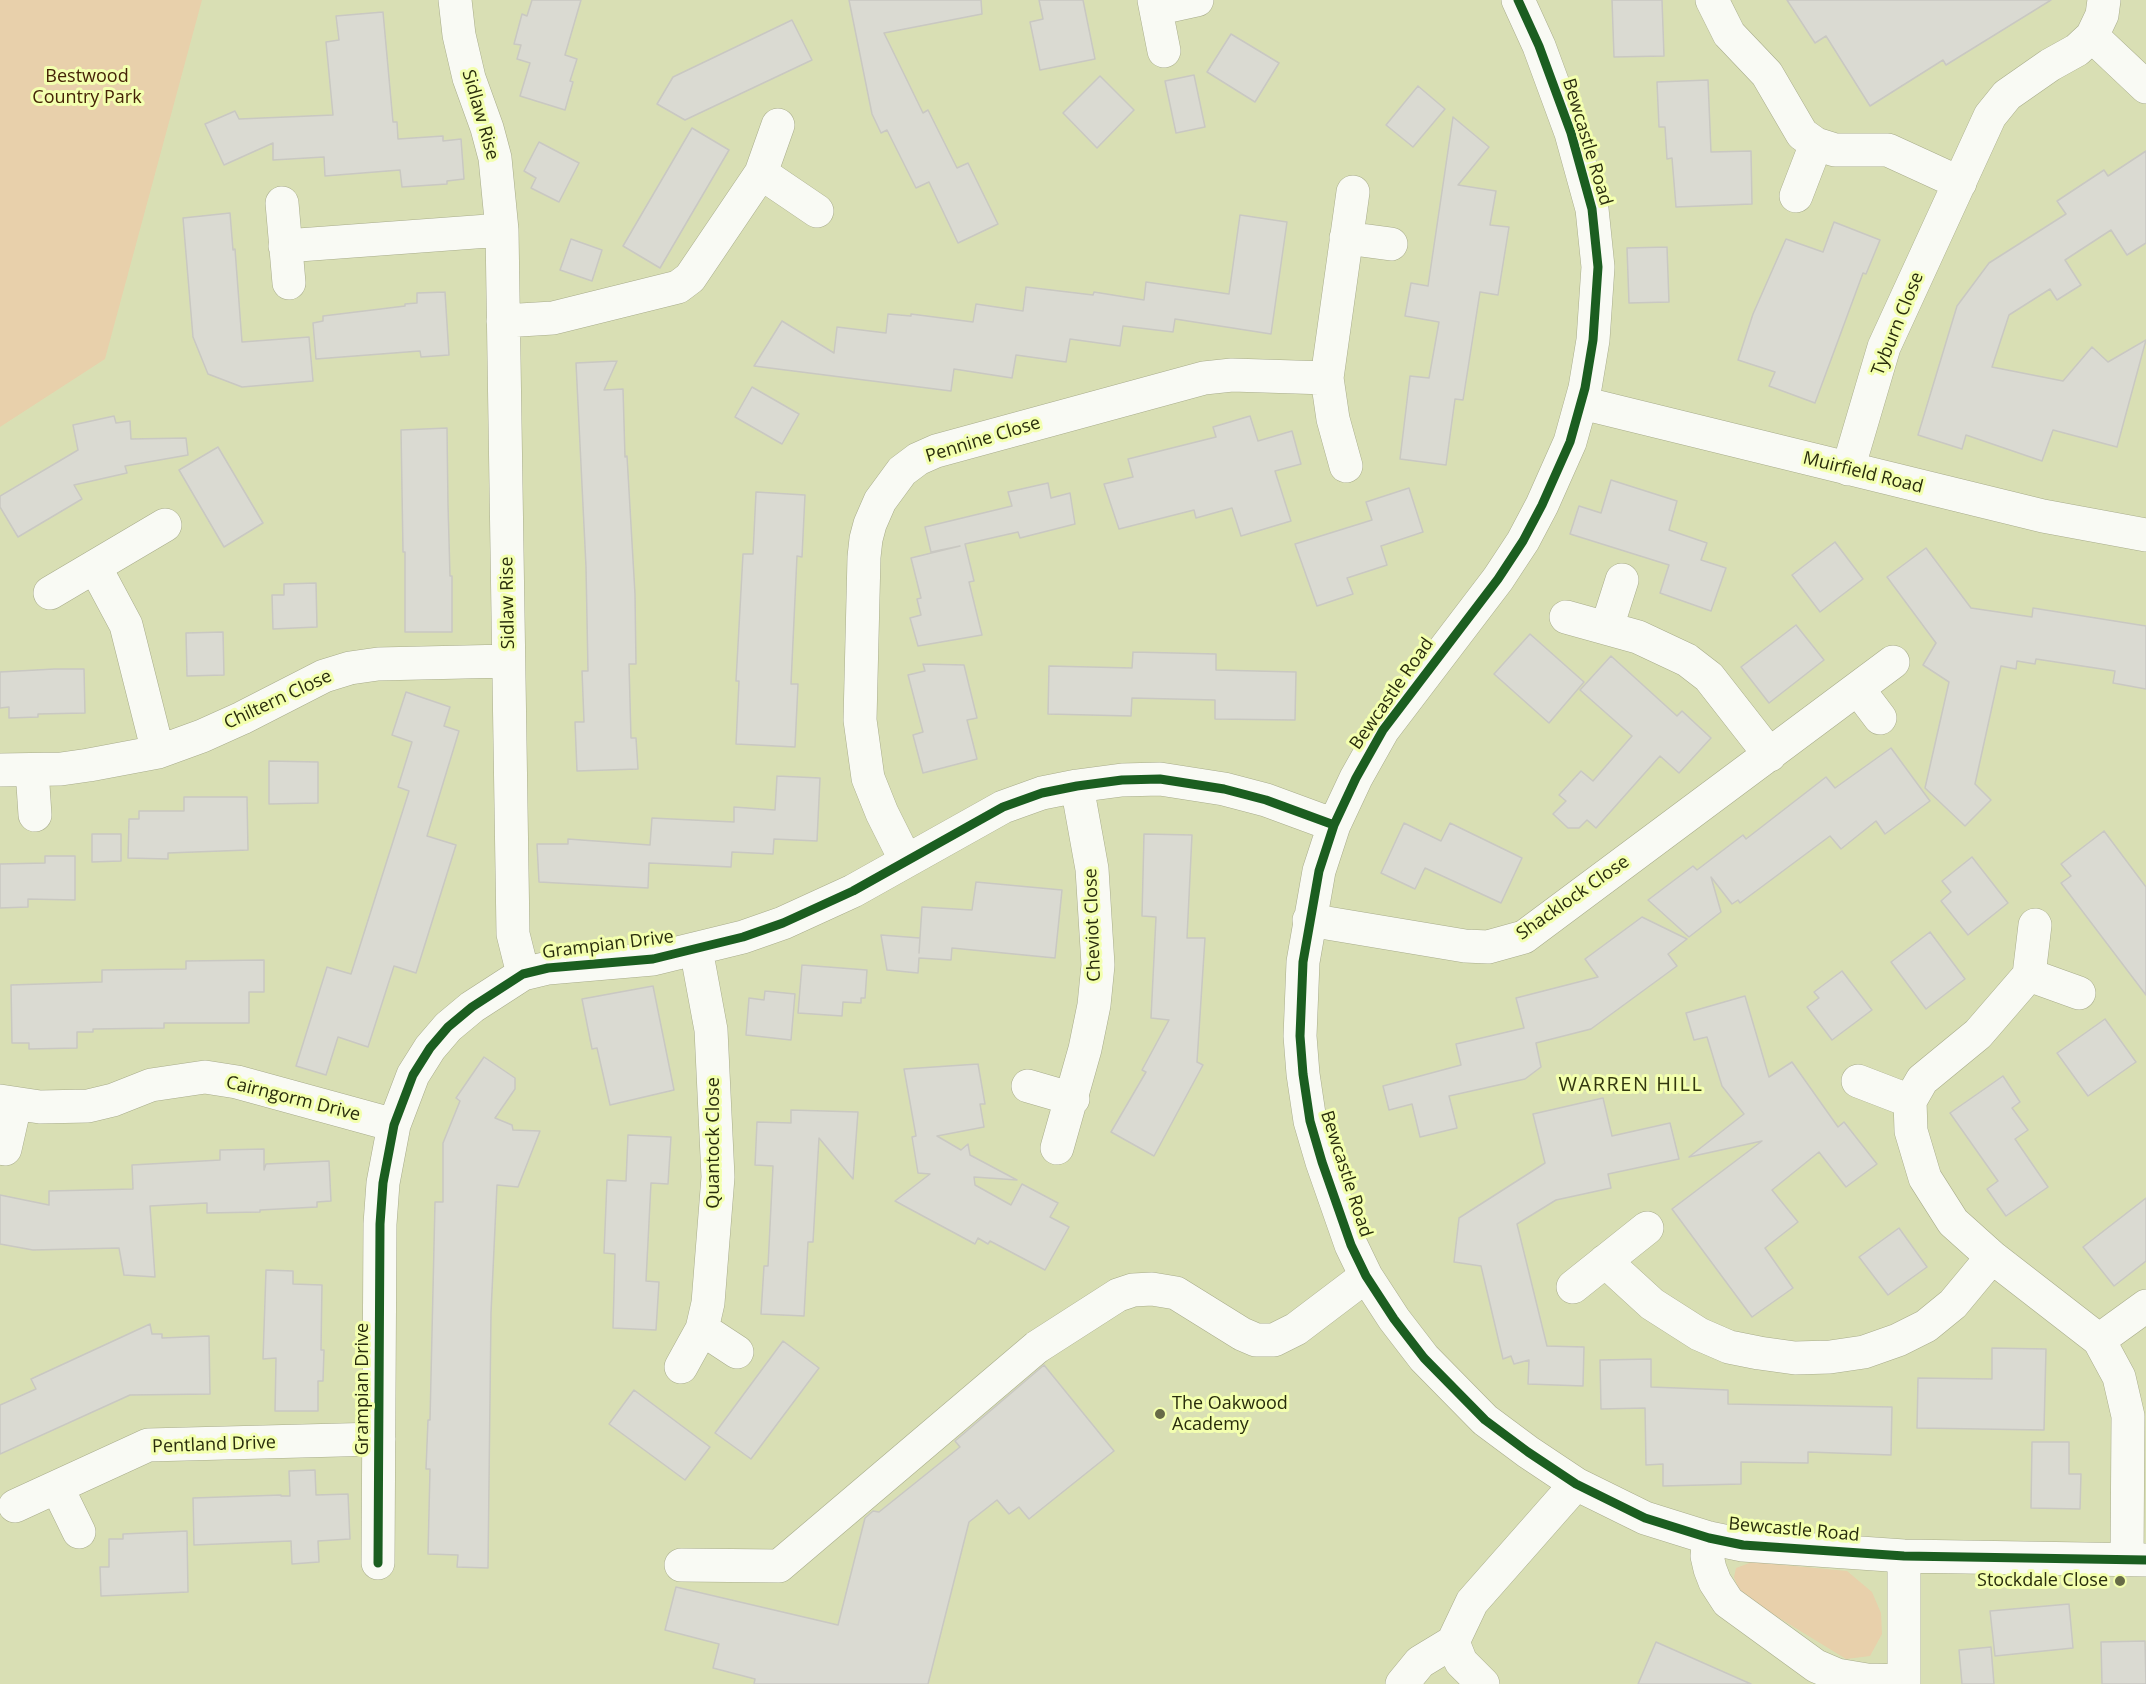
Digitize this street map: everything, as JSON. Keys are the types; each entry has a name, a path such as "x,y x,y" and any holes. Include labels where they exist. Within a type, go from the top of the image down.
{"street":[{"name":"Sidlaw Rise","path":"455,0 459,35 469,78 495,158 502,230 513,934 523,974"},
{"path":"1164,51 1155,4 1197,0"},
{"name":"Bewcastle Road","path":"1518,0 1539,46 1571,133 1592,209 1598,267 1593,340 1582,403 1570,442 1523,541 1498,579 1383,730 1356,778 1334,825 1319,871 1303,962 1300,1036 1303,1074 1310,1121 1336,1206 1351,1245 1366,1276 1400,1327 1454,1391 1485,1420 1576,1484 1645,1518 1709,1538 1743,1545 1904,1556 2137,1560"},
{"path":"1712,0 1729,34 1767,74 1802,134 1816,144 1835,150 1888,150 1959,183"},
{"name":"Tyburn Close","path":"1848,469 1884,347 1990,116 2007,95 2050,65 2077,50 2092,36 2102,15 2104,0"},
{"path":"2092,36 2146,87"},
{"path":"503,321 553,318 678,287 690,278 761,173 778,125"},
{"path":"1796,196 1816,144"},
{"path":"761,173 818,211"},
{"path":"1346,466 1333,419 1326,378 1353,192"},
{"path":"282,203 289,283"},
{"path":"285,246 502,230"},
{"path":"1346,238 1391,244"},
{"name":"Pennine Close","path":"906,861 882,813 868,778 860,720 866,539 880,501 902,471 918,459 936,450 1204,378 1232,375 1326,378"},
{"name":"Muirfield Road","path":"1582,403 2043,516 2146,535"},
{"path":"50,593 165,525"},
{"path":"95,567 126,625 158,752"},
{"path":"1607,627 1622,580"},
{"path":"1566,617 1607,627 1665,648 1687,660 1709,677 1770,754"},
{"name":"Chiltern Close","path":"0,770 89,765 158,752 242,718 324,676 350,668 378,664 508,661"},
{"name":"Shacklock Close","path":"1309,920 1464,946 1488,947 1524,937 1893,662"},
{"path":"1858,689 1880,718"},
{"path":"32,770 35,815"},
{"name":"Grampian Drive","path":"378,1563 380,1224 383,1183 394,1125 413,1075 430,1048 448,1027 472,1007 523,974 548,968 582,967 653,959 743,936 792,919 844,895 1003,807 1042,793 1122,780 1160,779 1197,784 1266,800 1334,825"},
{"name":"Cheviot Close","path":"1058,1148 1073,1099 1094,1005 1098,965 1092,869 1077,786"},
{"path":"2035,924 2029,975 1978,1034 1922,1080 1910,1101 1911,1131 1925,1178 1953,1222 1992,1257 2098,1340 2119,1377 2128,1416 2137,1560"},
{"name":"Quantock Close","path":"681,1367 702,1329 708,1303 718,1176 711,1030 696,949"},
{"path":"2029,975 2079,993"},
{"name":"Cairngorm Drive","path":"5,1149 7,1103 56,1107 88,1106 114,1100 151,1086 205,1077 237,1082 394,1125"},
{"path":"1858,1081 1910,1101"},
{"path":"1028,1086 1073,1099"},
{"path":"1573,1287 1647,1228"},
{"path":"1605,1262 1652,1304 1675,1321 1699,1334 1729,1347 1795,1358 1830,1357 1864,1352 1898,1341 1926,1326 1953,1305 1992,1257"},
{"path":"681,1565 779,1566 1037,1347 1118,1295 1133,1290 1152,1289 1176,1293 1242,1334 1256,1340 1274,1340 1296,1329 1366,1276"},
{"path":"2098,1340 2146,1306"},
{"path":"702,1329 737,1352"},
{"name":"Pentland Drive","path":"15,1506 148,1445 379,1439"},
{"path":"1402,1684 1420,1662 1453,1642 1472,1602 1576,1484"},
{"path":"57,1486 79,1532"},
{"path":"1709,1538 1707,1556 1710,1569 1715,1582 1728,1602 1816,1666 1837,1675 1904,1683 1904,1556"},
{"path":"1453,1642 1461,1662 1483,1684"}],"green space":[{"name":"Bestwood Country Park","path":"0,0 202,0 105,359 0,427"},
{"path":"1752,1562 1847,1571 1872,1592 1881,1613 1882,1634 1870,1656 1846,1659 1740,1594 1734,1577 1736,1568"}],"building":[{"path":"532,0 581,0 565,55 577,59 565,110 520,96 530,63 517,59 521,45 514,44 522,14 527,16"},
{"path":"849,0 981,0 982,14 884,33 923,113 928,110 957,168 968,163 998,224 958,243 929,182 916,188 887,130 881,133 872,114"},
{"path":"1039,0 1083,0 1095,59 1040,70 1030,22 1043,19"},
{"path":"1612,0 1662,0 1664,56 1614,57"},
{"path":"1787,0 2051,0 1946,65 1943,60 1870,106 1826,36 1815,43"},
{"path":"383,12 393,122 397,122 398,139 443,136 443,141 461,139 464,179 447,181 447,184 402,187 400,170 325,176 324,157 273,160 273,143 224,165 205,124 235,111 239,119 333,115 326,42 339,40 336,16"},
{"path":"792,20 812,60 685,120 657,104 673,77"},
{"path":"1231,34 1279,63 1255,102 1207,72"},
{"path":"1194,75 1205,127 1176,133 1165,81"},
{"path":"1100,76 1134,110 1097,148 1063,113"},
{"path":"1708,80 1711,152 1751,151 1752,204 1676,207 1672,158 1667,159 1665,127 1659,127 1657,82"},
{"path":"1418,86 1445,109 1413,147 1386,125"},
{"path":"1453,117 1489,147 1458,185 1496,191 1490,225 1509,227 1498,295 1480,292 1463,400 1455,399 1446,465 1400,459 1410,376 1429,378 1439,322 1405,316 1411,283 1428,286"},
{"path":"692,128 729,150 660,268 623,246"},
{"path":"539,142 579,163 559,202 531,188 536,178 524,171"},
{"path":"2146,151 2146,243 2127,255 2111,230 2065,260 2081,285 2057,300 2050,289 2009,315 1992,367 2063,381 2092,347 2108,362 2146,340 2117,447 2053,430 2042,461 1966,435 1962,449 1918,435 1957,306 1989,263 2066,214 2057,201 2104,170 2108,176"},
{"path":"230,213 242,342 309,337 313,381 242,387 208,374 193,337 183,218"},
{"path":"1240,215 1287,222 1271,334 1175,319 1173,332 1123,326 1120,346 1070,339 1066,362 1016,355 1012,378 954,369 951,391 754,366 782,321 834,353 837,327 886,333 888,314 911,316 911,314 973,322 976,304 1023,311 1026,287 1093,295 1094,292 1144,300 1146,282 1229,294"},
{"path":"1834,222 1880,240 1866,274 1863,273 1815,403 1769,386 1775,372 1738,360 1753,314 1786,239 1823,252"},
{"path":"571,239 602,250 592,281 560,270"},
{"path":"1667,247 1669,302 1629,303 1627,248"},
{"path":"445,292 449,355 421,357 420,351 316,359 313,323 323,321 323,316 405,306 405,304 417,303 417,293"},
{"path":"617,361 604,390 623,389 625,457 627,456 635,594 636,664 629,664 631,738 636,738 638,769 577,771 575,722 584,722 582,671 588,671 586,567 576,363"},
{"path":"752,387 799,414 782,444 735,417"},
{"path":"114,416 116,423 130,421 131,439 186,438 188,455 125,466 127,473 74,485 82,499 18,537 0,507 0,496 78,450 73,425"},
{"path":"1250,416 1258,441 1292,431 1301,464 1275,471 1291,521 1241,536 1232,508 1196,518 1194,510 1119,529 1104,484 1133,477 1128,459 1216,437 1213,427"},
{"path":"447,428 452,632 405,632 401,430"},
{"path":"218,447 263,523 224,547 179,470"},
{"path":"1611,480 1677,501 1669,530 1707,543 1701,560 1726,568 1711,611 1660,593 1669,565 1570,534 1579,506 1601,513"},
{"path":"1048,483 1051,498 1070,493 1075,524 1020,538 1018,532 965,544 974,581 969,582 982,635 918,646 910,618 921,615 917,599 921,598 911,558 960,546 931,552 925,527 1012,506 1008,492"},
{"path":"1409,488 1423,532 1381,546 1387,565 1347,578 1353,594 1317,606 1295,544 1372,520 1366,502"},
{"path":"756,492 805,495 802,557 797,556 791,684 798,684 795,747 736,744 739,681 736,681 743,554 753,554"},
{"path":"1835,542 1863,579 1820,612 1792,575"},
{"path":"1926,548 1971,608 2032,617 2033,608 2146,626 2146,689 2113,683 2115,671 2036,659 2035,664 2017,661 2016,669 2001,666 1975,784 1991,800 1965,826 1925,788 1949,682 1923,665 1936,643 1887,577"},
{"path":"316,583 317,627 273,629 272,595 284,595 284,584"},
{"path":"1796,625 1824,660 1769,703 1741,667"},
{"path":"223,632 224,675 187,676 186,633"},
{"path":"1530,634 1584,682 1549,723 1494,674"},
{"path":"1133,652 1216,654 1216,670 1296,672 1295,720 1215,719 1215,700 1132,698 1131,716 1048,714 1049,666 1132,668"},
{"path":"1611,656 1677,716 1682,711 1711,738 1679,773 1660,756 1596,828 1587,820 1579,828 1568,828 1553,814 1566,801 1559,795 1581,771 1593,781 1632,736 1580,690"},
{"path":"923,664 964,665 977,718 967,720 977,759 923,773 913,735 923,732 908,675 925,671"},
{"path":"84,669 85,713 38,714 38,717 9,718 9,707 0,708 0,672"},
{"path":"406,692 450,707 444,726 459,731 427,836 456,845 416,973 394,966 368,1047 338,1037 326,1075 296,1066 327,967 351,974 409,791 398,787 412,742 392,735"},
{"path":"1891,748 1930,801 1885,834 1876,821 1841,849 1830,836 1740,903 1738,900 1732,904 1711,877 1721,912 1689,937 1648,900 1693,866 1697,870 1743,835 1746,839 1826,777 1835,788"},
{"path":"269,761 318,762 318,803 269,804"},
{"path":"777,776 820,778 817,841 774,839 773,854 732,852 731,867 649,863 648,888 539,882 537,844 568,844 568,839 650,845 652,818 734,822 734,807 775,810"},
{"path":"184,797 247,797 248,850 168,853 168,859 128,858 129,819 139,819 139,811 184,811"},
{"path":"1404,823 1441,841 1450,823 1522,858 1501,903 1425,868 1415,889 1381,873"},
{"path":"2104,831 2146,887 2146,995 2061,883 2071,876 2061,864"},
{"path":"92,834 121,834 121,861 92,862"},
{"path":"1144,834 1192,835 1187,938 1205,938 1197,1062 1203,1065 1154,1156 1111,1132 1146,1072 1142,1070 1169,1020 1151,1018 1156,917 1142,916"},
{"path":"45,856 75,856 75,900 28,899 28,907 0,908 0,864 45,863"},
{"path":"1972,857 2008,903 1968,935 1941,901 1951,892 1942,881"},
{"path":"976,882 1062,890 1055,958 952,948 951,960 919,958 918,973 887,970 881,935 920,938 922,907 972,910"},
{"path":"1642,917 1687,939 1668,954 1677,966 1591,1029 1536,1043 1541,1067 1525,1079 1449,1096 1457,1128 1420,1137 1412,1104 1389,1110 1383,1086 1461,1065 1456,1044 1524,1028 1516,998 1598,977 1585,959"},
{"path":"1930,932 1965,979 1926,1009 1891,962"},
{"path":"264,960 264,992 249,992 249,1023 164,1023 164,1028 93,1029 93,1032 77,1032 77,1048 29,1049 29,1043 12,1043 11,985 102,982 102,970 186,969 186,961"},
{"path":"802,965 867,970 865,998 861,998 861,1003 843,1002 842,1016 798,1013"},
{"path":"1842,971 1872,1010 1832,1040 1807,1007 1819,998 1814,992"},
{"path":"653,986 674,1090 610,1105 597,1048 592,1049 582,999"},
{"path":"765,991 795,994 791,1040 746,1035 749,998 764,1000"},
{"path":"1745,996 1769,1077 1792,1062 1838,1127 1844,1122 1877,1164 1846,1187 1819,1152 1772,1190 1798,1222 1765,1248 1793,1288 1752,1317 1672,1209 1762,1141 1689,1157 1744,1114 1722,1086 1707,1037 1694,1040 1686,1013"},
{"path":"2105,1019 2136,1062 2088,1096 2057,1053"},
{"path":"484,1057 515,1078 515,1089 495,1118 512,1125 513,1130 540,1131 518,1187 497,1185 491,1313 488,1568 457,1567 458,1555 428,1554 430,1469 426,1469 428,1420 430,1420 435,1202 443,1202 443,1143 460,1101 456,1098"},
{"path":"978,1064 985,1104 980,1104 984,1127 937,1136 961,1150 968,1144 970,1155 1017,1180 974,1177 975,1185 1011,1205 1022,1184 1058,1203 1050,1217 1069,1227 1045,1270 990,1241 988,1244 978,1238 975,1244 895,1201 930,1174 918,1173 912,1137 916,1136 904,1069"},
{"path":"2003,1076 2020,1102 2012,1108 2028,1130 2015,1139 2048,1187 2006,1216 1987,1189 1998,1181 1950,1113"},
{"path":"1603,1098 1612,1136 1670,1123 1679,1159 1608,1174 1611,1188 1556,1200 1517,1224 1547,1346 1584,1347 1583,1386 1528,1384 1529,1360 1514,1364 1511,1356 1503,1359 1481,1266 1454,1262 1459,1218 1545,1163 1533,1114"},
{"path":"791,1110 858,1112 853,1179 819,1138 813,1242 808,1242 804,1316 761,1314 764,1266 768,1266 773,1166 755,1165 757,1122 791,1123"},
{"path":"628,1135 671,1137 668,1184 651,1183 646,1281 659,1282 656,1330 613,1328 615,1254 604,1253 607,1180 626,1181"},
{"path":"264,1149 264,1170 266,1164 329,1161 331,1201 317,1202 317,1207 260,1210 260,1212 207,1213 207,1203 150,1206 155,1277 124,1275 119,1248 33,1250 0,1244 0,1195 49,1205 49,1191 133,1189 132,1165 220,1160 220,1150"},
{"path":"2146,1198 2146,1261 2114,1286 2083,1247"},
{"path":"1899,1228 1927,1267 1888,1295 1859,1257"},
{"path":"266,1270 293,1271 293,1284 322,1285 321,1350 324,1350 323,1381 318,1381 318,1411 275,1411 276,1358 263,1359"},
{"path":"150,1324 152,1334 162,1334 162,1338 209,1336 210,1394 130,1395 0,1454 0,1405 36,1389 31,1379"},
{"path":"783,1341 819,1368 751,1459 715,1433"},
{"path":"1992,1348 2046,1349 2044,1430 1917,1428 1918,1378 1992,1379"},
{"path":"1651,1359 1651,1387 1728,1390 1728,1404 1892,1407 1891,1455 1808,1452 1808,1463 1741,1462 1741,1484 1663,1486 1663,1464 1646,1465 1645,1408 1601,1409 1600,1360"},
{"path":"1044,1365 1114,1451 1029,1519 1019,1507 1009,1514 997,1500 969,1522 928,1684 754,1684 755,1679 713,1668 719,1644 665,1630 676,1587 838,1625 865,1518 873,1511 879,1512 960,1447 955,1441"},
{"path":"634,1390 710,1447 685,1480 609,1424"},
{"path":"2032,1442 2069,1442 2069,1474 2081,1474 2080,1509 2031,1508"},
{"path":"315,1470 316,1495 348,1494 350,1539 318,1541 319,1562 292,1564 291,1541 194,1545 193,1498 290,1496 289,1471"},
{"path":"187,1531 188,1592 101,1596 100,1567 109,1567 109,1539 123,1539 123,1534"},
{"path":"2069,1604 2073,1648 1995,1656 1990,1611"},
{"path":"2145,1641 2146,1684 2102,1684 2101,1642"},
{"path":"1656,1642 1751,1684 1638,1684"},
{"path":"1991,1647 1994,1684 1962,1684 1959,1650"}],"cycle path":[{"path":"1518,0 1539,46 1571,133 1592,209 1598,267 1593,340 1585,388 1570,442 1542,505 1523,541 1498,579 1383,730 1356,778 1334,825 1319,871 1303,962 1300,1036 1303,1074 1310,1121 1351,1245 1366,1276 1394,1319 1424,1358 1485,1420 1576,1484 1645,1518 1709,1538 1743,1545 1904,1556 2146,1560"},
{"path":"378,1563 380,1224 383,1183 394,1125 413,1075 430,1048 448,1027 472,1007 523,974 548,968 653,959 743,937 783,923 853,891 1003,807 1042,793 1122,780 1160,779 1224,789 1266,800 1334,825"}],"place":[{"name":"The Oakwood Academy","path":"1160,1414"},
{"name":"Stockdale Close","path":"2120,1581"}],"district":[{"name":"WARREN HILL","path":"1631,1085"}]}
